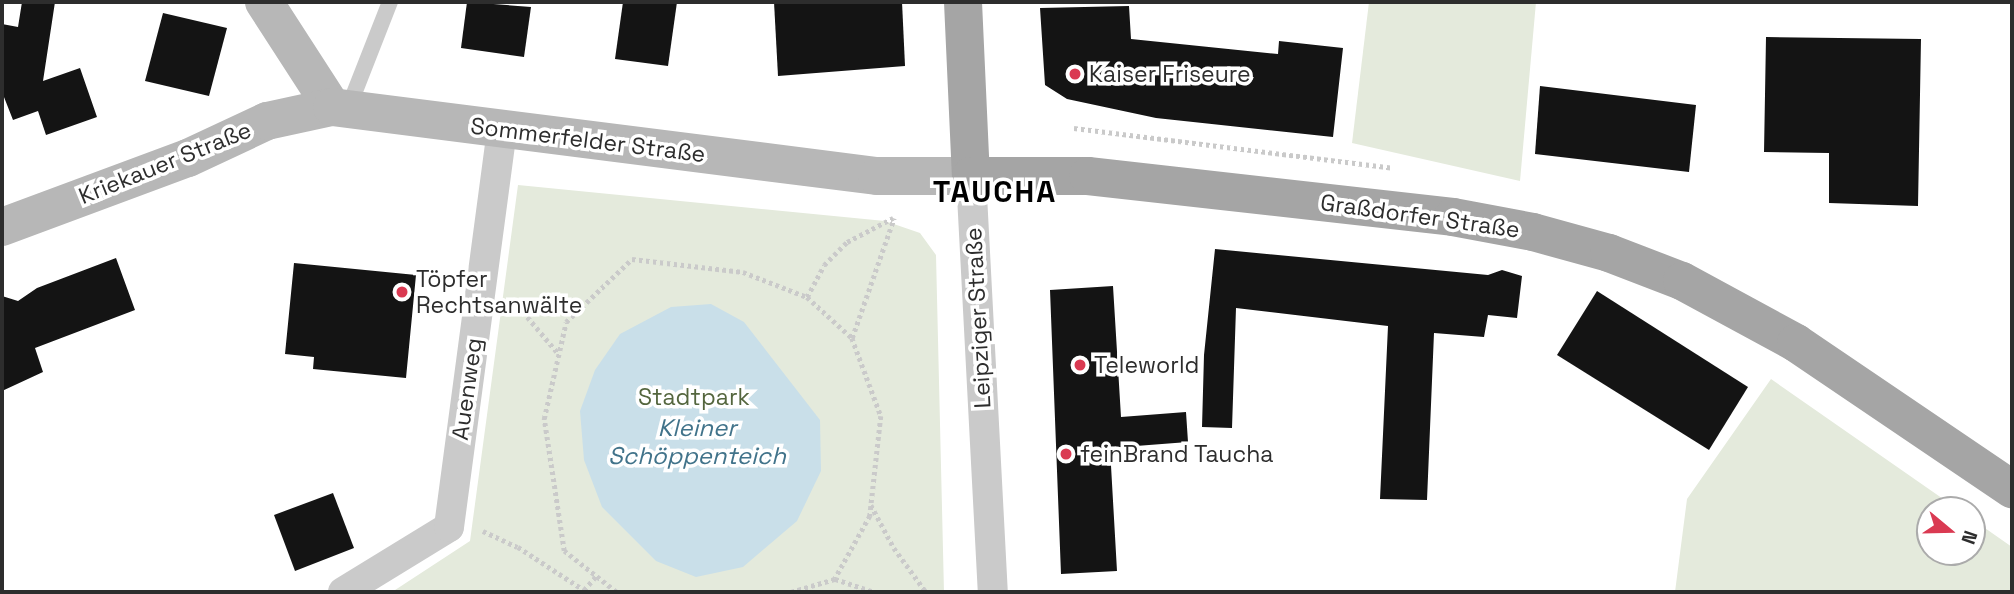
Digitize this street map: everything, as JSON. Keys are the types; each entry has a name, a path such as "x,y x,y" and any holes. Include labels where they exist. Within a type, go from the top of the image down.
{"main road":[{"path":"264,2 340,108"},
{"name":"Leipziger Straße","path":"963,2 971,176"},
{"name":"Sommerfelder Straße","path":"340,108 895,178 971,176"},
{"name":"Kriekauer Straße","path":"2,227 188,158 267,121 340,108"},
{"name":"Graßdorfer Straße","path":"971,176 1088,176 1453,217 1533,232 1609,253 1682,281 1796,343 2012,489"}],"street":[{"name":"Auenweg","path":"343,592 449,527 502,128"},
{"name":"Leipziger Straße","path":"971,176 993,592"}],"lane":[{"path":"340,108 390,2"}],"path":[{"path":"807,297 824,265 847,242 894,218 852,338"},
{"path":"616,592 564,551 544,419 566,322 632,258 743,272 807,297 852,338 881,416 870,516 835,579"},
{"path":"509,295 559,354"},
{"path":"872,505 894,548 926,592"},
{"path":"476,528 518,547 584,590 596,576"},
{"path":"791,592 835,579 874,592"}],"green space":[{"path":"1369,2 1536,2 1520,181 1352,143"},
{"name":"Stadtpark","path":"518,185 885,221 920,233 936,255 944,592 392,592 470,541"},
{"path":"1771,379 1939,496 1916,496 1916,566 1986,566 1986,529 2012,547 2012,592 1675,592 1687,499"}],"water":[{"name":"Kleiner Schöppenteich","path":"711,304 744,322 820,420 821,471 797,521 743,567 696,577 656,561 602,507 584,460 580,411 595,370 620,334 671,307"}],"building":[{"path":"22,2 55,2 43,81 80,68 97,117 46,135 38,111 13,120 2,92 2,24 18,27"},
{"path":"467,2 531,7 524,57 461,48"},
{"path":"623,2 677,2 668,66 615,59"},
{"path":"774,2 902,2 905,66 778,76"},
{"path":"1129,6 1131,39 1278,54 1279,41 1343,48 1333,137 1156,118 1067,99 1045,85 1040,8"},
{"path":"163,13 227,28 209,96 145,81"},
{"path":"1766,37 1921,39 1918,206 1829,203 1829,153 1764,152"},
{"path":"1540,86 1696,105 1689,172 1535,154"},
{"path":"1215,249 1488,275 1502,270 1522,276 1517,318 1488,315 1484,337 1434,333 1427,500 1380,499 1388,326 1236,308 1232,428 1202,427 1204,355"},
{"path":"116,258 135,310 35,348 43,372 2,391 2,296 18,301 37,288"},
{"path":"294,263 416,275 406,378 313,369 314,357 285,354"},
{"path":"1113,286 1121,417 1186,412 1188,442 1110,448 1117,571 1061,574 1050,290"},
{"path":"1597,291 1748,387 1709,450 1557,355"},
{"path":"333,493 354,548 295,571 274,515"}],"place":[{"name":"Kaiser Friseure","path":"1075,74"},
{"name":"Töpfer Rechtsanwälte","path":"402,292"},
{"name":"Teleworld","path":"1080,365"},
{"name":"feinBrand Taucha","path":"1066,454"}],"district":[{"name":"TAUCHA","path":"995,192"}]}
